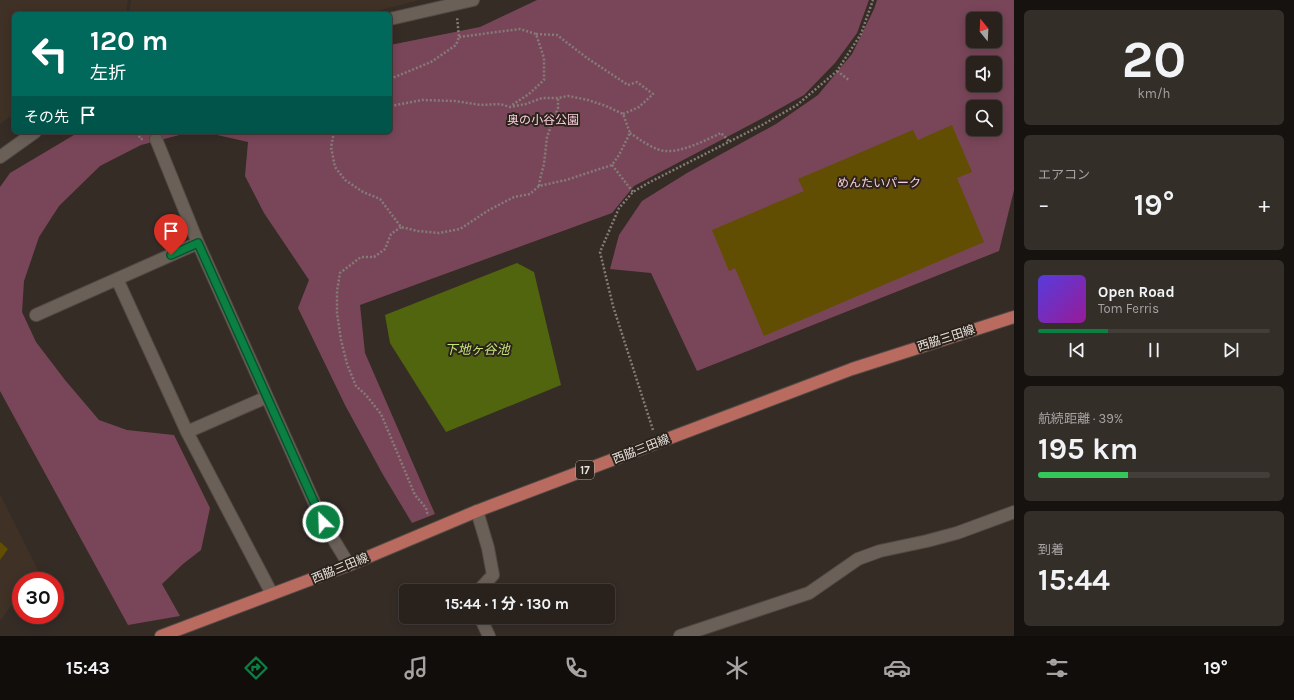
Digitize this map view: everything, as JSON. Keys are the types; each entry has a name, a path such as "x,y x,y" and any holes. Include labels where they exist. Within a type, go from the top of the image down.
{"main road":[{"name":"西脇三田線","path":"161,636 349,564 477,511 852,369 1014,317"}],"street":[{"path":"392,19 473,0"},
{"path":"0,158 32,134"},
{"path":"156,139 198,243 266,397 323,522 349,564"},
{"path":"36,316 198,243"},
{"path":"117,279 187,432 272,594"},
{"path":"187,432 266,397"},
{"path":"477,511 488,548 493,575 485,584"},
{"path":"680,636 809,593 858,559 880,551 957,533 1014,512"},
{"path":"483,624 489,636"}],"path":[{"path":"658,443 613,306 600,252 619,208 633,192 648,182 798,105 837,71 861,34 873,0"},
{"path":"392,78 431,62 456,45 459,37 456,4"},
{"path":"459,37 520,29 536,34 557,35 587,58 628,85 637,82 653,94 639,108 623,114"},
{"path":"510,107 529,94 544,80 544,58 536,34"},
{"path":"837,71 849,80"},
{"path":"392,106 422,100 455,101 481,105 500,104 510,107 526,104 542,98 558,98 568,96 588,100 623,114 630,133 650,146 665,152 679,150 722,134 729,141"},
{"path":"539,186 544,164 547,137 558,108 558,98"},
{"path":"334,134 331,148 335,167 345,180 363,192 380,199 401,227 418,231 440,233 460,229 489,210 514,197 530,194 539,186 566,180 612,165 620,155 630,133"},
{"path":"612,165 633,192"},
{"path":"401,227 391,234 385,249 374,257 361,257 340,274 337,291 337,313 341,340 347,364 356,386 366,395 381,414 415,495 426,508 433,529"}],"shaded area":[{"path":"0,0 128,0 126,12 12,12 12,115 0,124"},
{"path":"131,0 420,0 373,12 129,12"},
{"path":"0,494 38,570 37,572 12,572 12,605 0,621"}],"green space":[{"name":"奥の小谷公園","path":"537,0 869,0 857,33 835,63 804,95 634,186 612,213 360,305 365,353 435,514 412,523 382,473 345,405 298,308 309,280 264,213 245,176 248,142 213,134 392,134 392,45 480,27"},
{"name":"めんたいパーク","path":"877,0 1014,0 1014,190 999,251 697,371 651,273 610,269 619,235 642,201 687,173 776,124 818,95 852,54"},
{"path":"76,134 183,134 141,145 100,166 59,206 39,237 24,281 22,312 36,342 65,380 99,420 127,430 174,435 210,508 201,550 183,564 162,584 180,616 128,625 0,391 0,187 10,173"}],"water":[{"name":"下地ヶ谷池","path":"517,263 534,272 561,385 446,432 390,343 385,315"}],"building":[{"name":"めんたいパーク","path":"952,125 972,172 957,178 984,242 764,336 735,268 729,271 712,230 804,191 798,179 913,130 918,140"},
{"path":"0,542 8,549 0,560"}],"route":[{"path":"171,255 198,243 323,522"}]}
